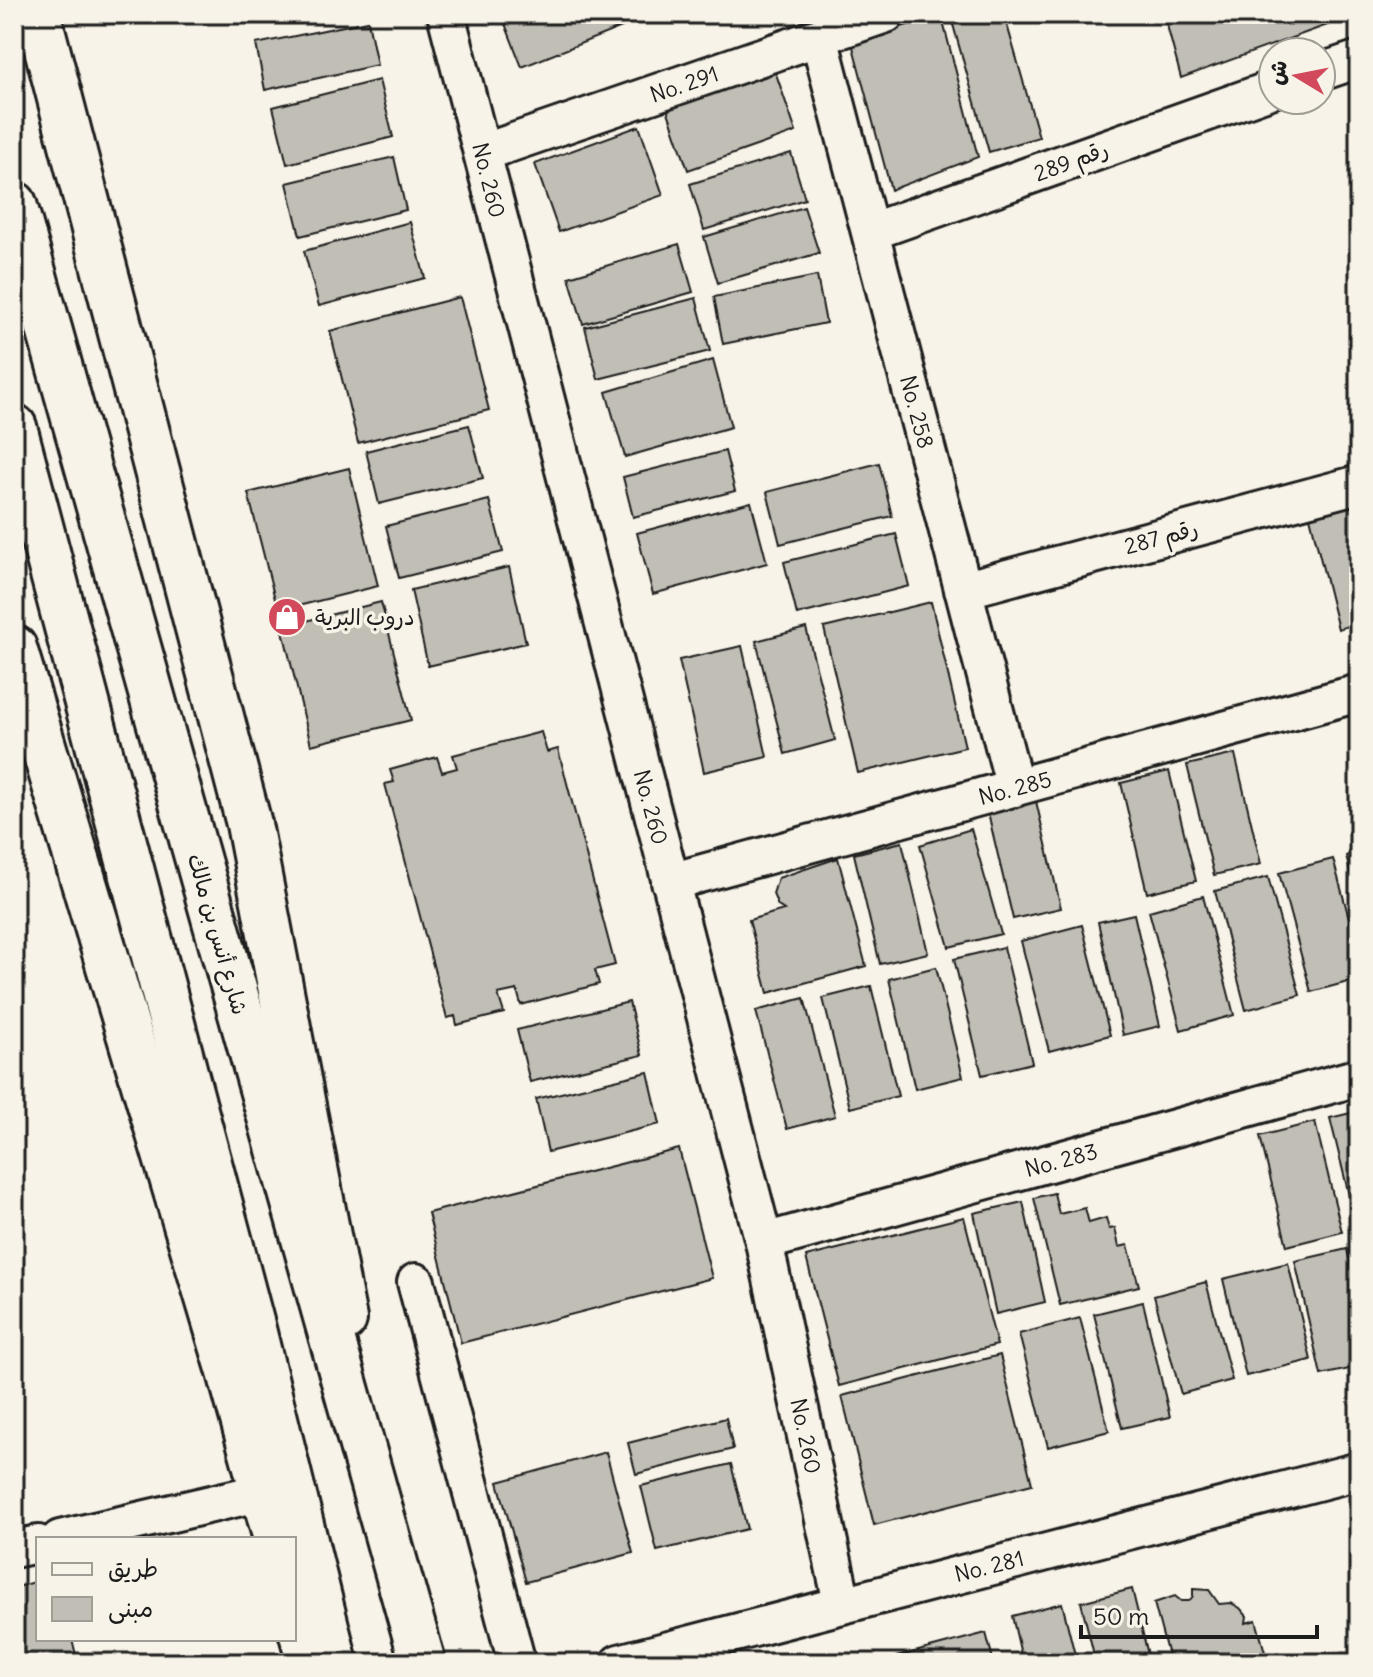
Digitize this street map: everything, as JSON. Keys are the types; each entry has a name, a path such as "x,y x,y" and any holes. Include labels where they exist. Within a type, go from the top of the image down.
{"main road":[{"path":"38,14 249,824 384,1522"},
{"name":"شارع أنس بن مالك","path":"14,204 423,1663"},
{"path":"14,427 253,1329 335,1663"},
{"path":"14,648 226,1357 275,1537"},
{"path":"296,1612 310,1663"}],"street":[{"name":"No. 260","path":"446,14 764,1242 842,1603"},
{"name":"No. 291","path":"482,153 886,14"},
{"name":"No. 258","path":"819,37 1015,788"},
{"path":"1337,67 1359,59"},
{"name":"رقم 289","path":"870,232 1257,95"},
{"name":"رقم 287","path":"963,590 1359,484"},
{"name":"No. 285","path":"670,882 1359,693"},
{"name":"No. 283","path":"764,1242 1359,1077"},
{"path":"416,1282 517,1663"},
{"name":"No. 281","path":"619,1663 1359,1471"},
{"path":"69,1537 263,1492"},
{"path":"14,1549 36,1544"}],"building":[{"path":"628,14 632,23 522,67 502,16"},
{"path":"941,14 978,157 891,190 852,43"},
{"path":"950,14 1004,14 1039,137 989,152"},
{"path":"1164,14 1328,14 1330,24 1297,36 1257,36 1257,50 1181,78"},
{"path":"368,21 377,65 265,90 256,44"},
{"path":"774,68 796,132 688,170 666,106"},
{"path":"379,80 393,137 287,164 273,107"},
{"path":"639,126 663,195 559,232 535,164"},
{"path":"791,153 805,199 704,230 690,184"},
{"path":"394,157 406,210 300,236 287,183"},
{"path":"804,207 819,253 718,283 704,237"},
{"path":"410,222 425,278 319,306 304,251"},
{"path":"679,244 693,292 583,324 569,277"},
{"path":"817,276 826,323 723,344 714,297"},
{"path":"460,297 489,410 358,443 330,331"},
{"path":"696,298 710,351 598,379 585,327"},
{"path":"713,360 731,427 625,457 606,392"},
{"path":"469,425 483,478 379,504 366,451"},
{"path":"725,451 735,491 633,517 623,477"},
{"path":"879,463 892,516 780,544 767,492"},
{"path":"349,468 378,586 278,611 248,493"},
{"path":"1357,497 1359,623 1338,629 1308,509"},
{"path":"489,500 503,552 399,578 386,526"},
{"path":"751,502 767,563 653,594 637,533"},
{"path":"896,534 909,586 797,615 784,562"},
{"path":"509,567 526,643 428,666 411,590"},
{"path":"381,602 411,720 311,745 282,627"},
{"path":"931,602 965,747 858,773 824,628"},
{"path":"806,628 835,740 785,754 756,641"},
{"path":"742,646 767,757 704,772 679,660"},
{"path":"541,732 547,752 558,749 615,965 595,970 599,984 521,1005 517,990 498,994 504,1013 457,1025 455,1016 447,1018 385,784 394,782 390,770 437,757 442,772 457,768 453,755"},
{"path":"1235,754 1261,864 1214,875 1187,765"},
{"path":"1169,771 1196,881 1147,893 1121,783"},
{"path":"1035,797 1061,908 1013,919 987,809"},
{"path":"971,829 1001,934 949,947 920,845"},
{"path":"902,842 928,953 880,964 854,854"},
{"path":"1359,852 1359,906 1346,856"},
{"path":"838,858 866,966 768,993 749,920 784,910 778,906 773,894 778,878"},
{"path":"1333,859 1359,955 1359,979 1311,992 1279,873"},
{"path":"1268,877 1300,995 1246,1010 1215,891"},
{"path":"1203,896 1234,1015 1181,1030 1149,911"},
{"path":"1134,914 1160,1026 1123,1035 1098,922"},
{"path":"1082,925 1110,1035 1049,1051 1021,941"},
{"path":"1004,947 1032,1063 982,1075 954,959"},
{"path":"936,967 963,1077 915,1089 889,979"},
{"path":"871,986 898,1096 850,1108 823,998"},
{"path":"804,998 835,1116 787,1129 756,1011"},
{"path":"629,1002 642,1055 530,1082 517,1030"},
{"path":"648,1072 660,1124 548,1152 536,1099"},
{"path":"1359,1111 1359,1228 1357,1228 1330,1118"},
{"path":"1315,1122 1342,1232 1287,1246 1260,1136"},
{"path":"679,1149 712,1278 461,1343 428,1213"},
{"path":"1054,1193 1059,1214 1085,1208 1089,1223 1106,1218 1109,1229 1115,1228 1119,1247 1128,1245 1139,1286 1060,1305 1034,1198"},
{"path":"1023,1202 1045,1302 996,1314 974,1213"},
{"path":"964,1217 997,1345 839,1386 806,1257"},
{"path":"1347,1249 1359,1303 1359,1367 1321,1375 1295,1261"},
{"path":"1288,1263 1311,1360 1246,1376 1223,1279"},
{"path":"1206,1282 1232,1380 1181,1394 1154,1296"},
{"path":"1143,1302 1170,1417 1122,1428 1094,1314"},
{"path":"1080,1318 1109,1431 1048,1447 1019,1334"},
{"path":"1000,1355 1032,1484 874,1525 842,1396"},
{"path":"726,1418 733,1449 636,1474 628,1443"},
{"path":"606,1452 633,1553 526,1582 498,1482"},
{"path":"731,1464 747,1529 657,1551 641,1486"},
{"path":"36,1582 36,1641 72,1641 78,1663 14,1663 14,1588"},
{"path":"1132,1589 1150,1663 1096,1663 1081,1602"},
{"path":"1193,1589 1209,1590 1219,1604 1231,1603 1240,1608 1247,1616 1246,1623 1256,1620 1268,1663 1170,1663 1154,1603 1175,1596 1181,1601 1189,1601"},
{"path":"1062,1603 1077,1663 1023,1663 1012,1616"},
{"path":"986,1633 994,1663 898,1663 896,1657"}],"place":[{"name":"دروب البرية","path":"287,617"}]}
